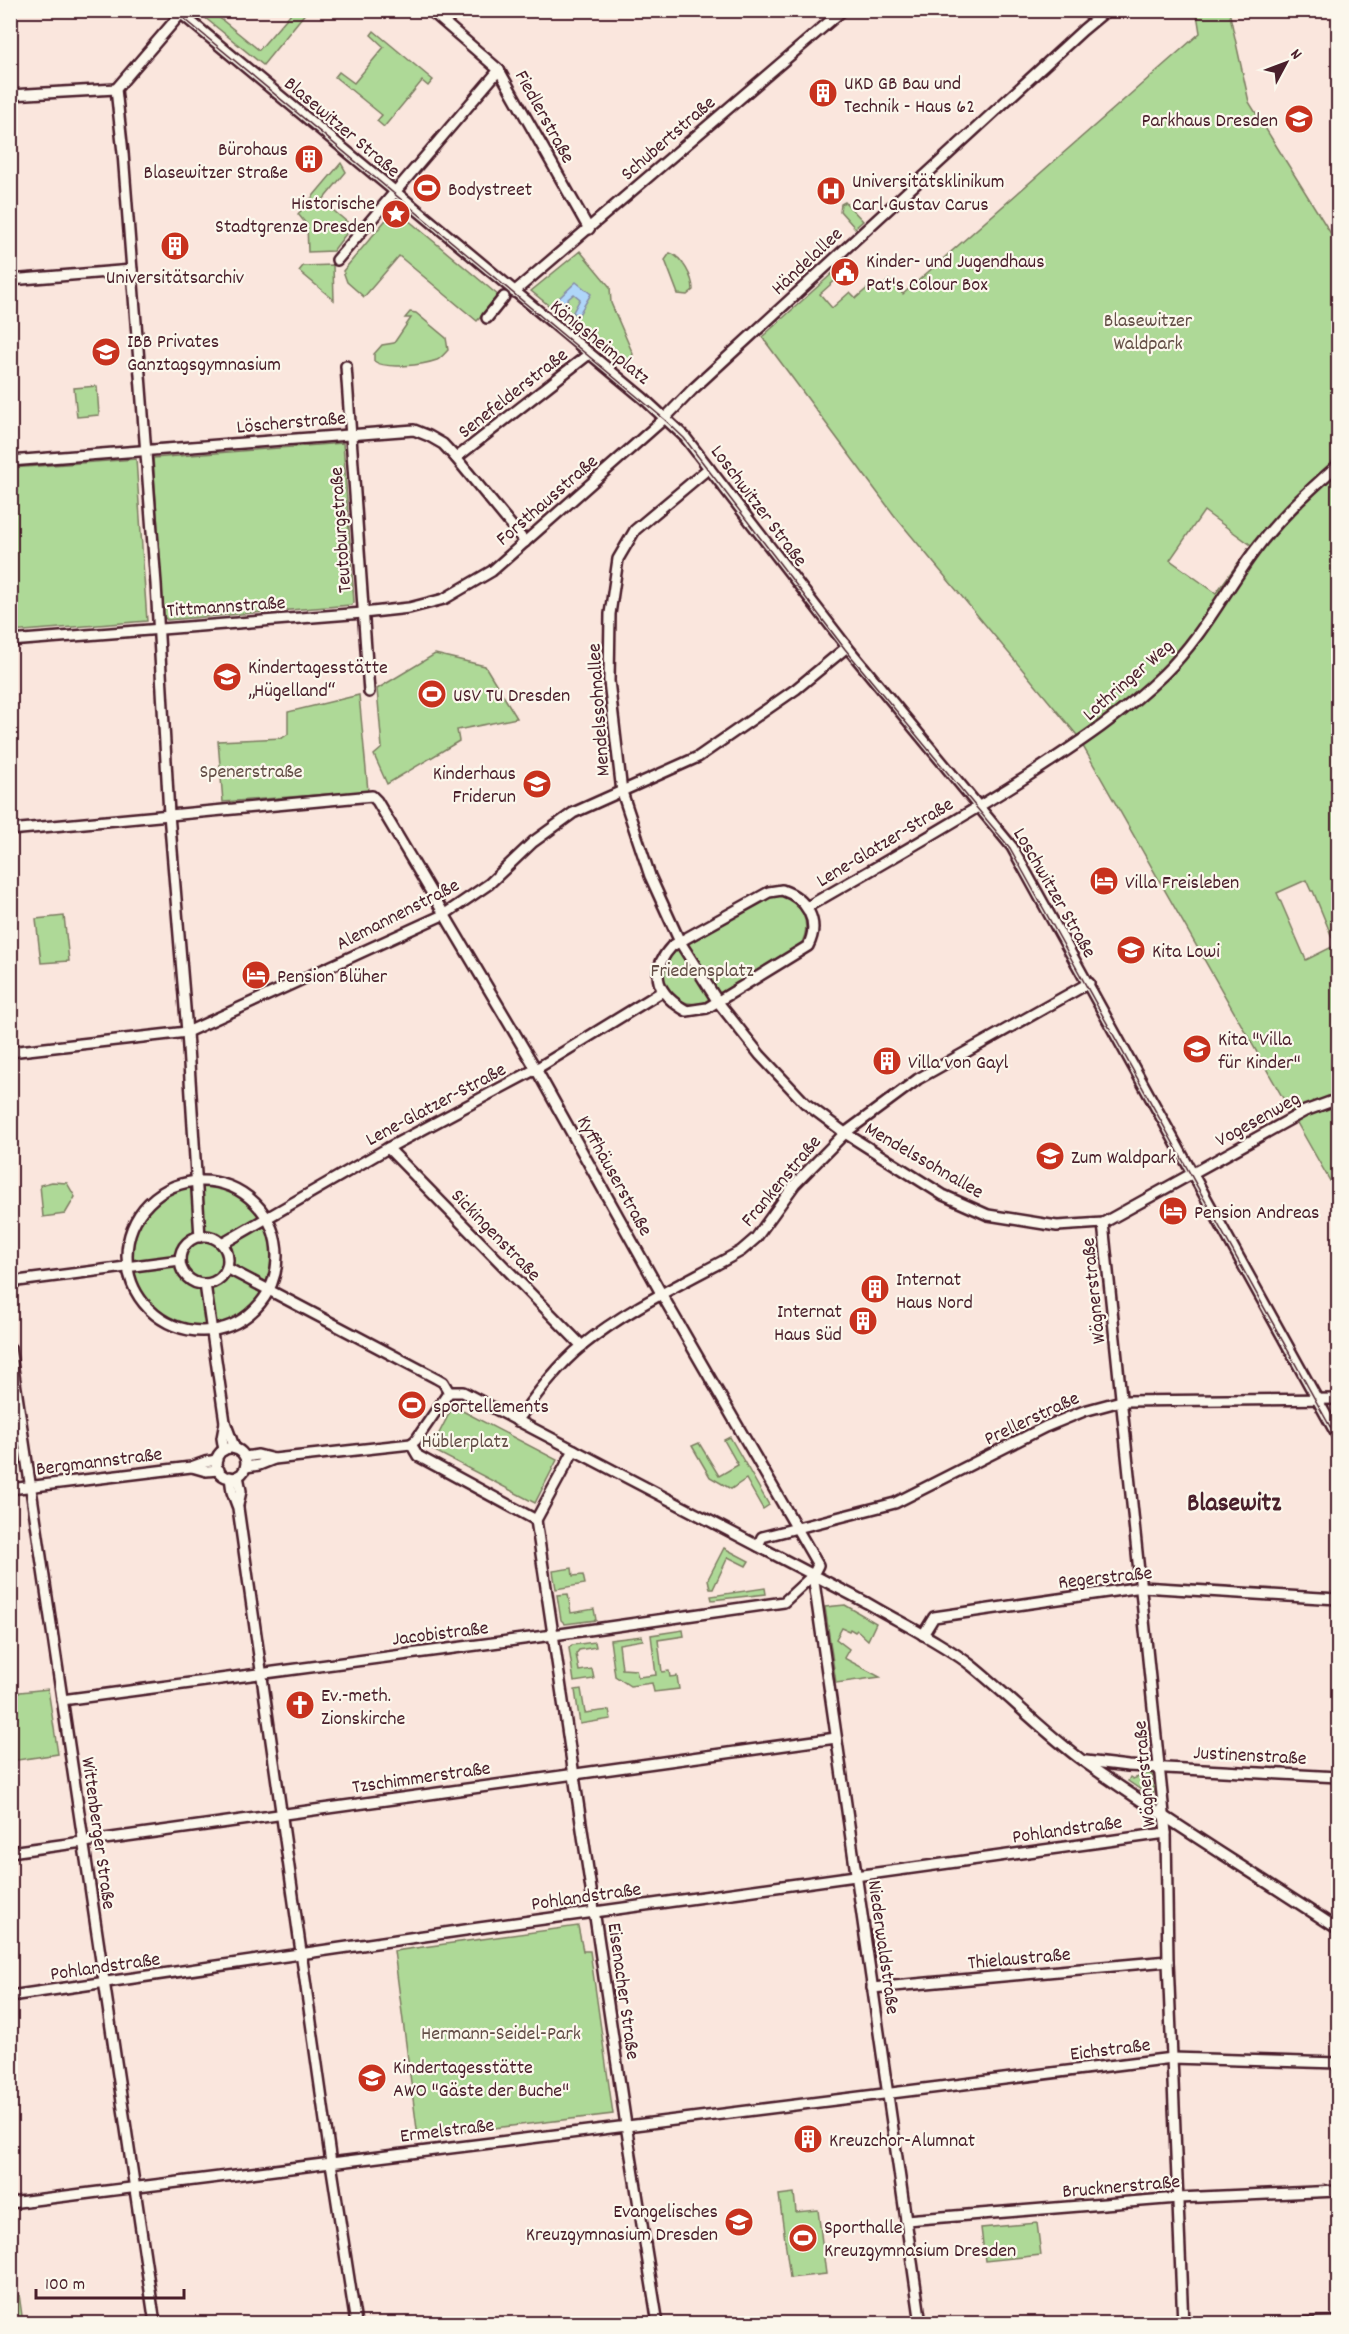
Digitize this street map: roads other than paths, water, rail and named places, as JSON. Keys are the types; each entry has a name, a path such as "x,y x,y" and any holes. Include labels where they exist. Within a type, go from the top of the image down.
{"street":[{"name":"Fiedlerstraße","path":"430,10 500,70 589,229"},
{"name":"Schubertstraße","path":"514,292 843,10"},
{"name":"Händelallee","path":"666,418 693,389 1107,10"},
{"path":"181,12 116,89 159,628 169,814 201,1237"},
{"name":"Blasewitzer Straße","path":"181,12 514,292"},
{"path":"337,260 500,70"},
{"path":"10,95 116,89"},
{"path":"10,280 132,270"},
{"name":"Königsheimplatz","path":"514,292 666,418"},
{"path":"487,318 504,297"},
{"name":"Senefelderstraße","path":"456,458 589,354"},
{"name":"Teutoburgstraße","path":"345,366 369,692"},
{"name":"Loschwitzer Straße","path":"666,418 685,437 846,647 1012,847 1338,1437"},
{"name":"Forsthausstraße","path":"444,599 492,571 666,418"},
{"name":"Löscherstraße","path":"10,461 414,430 443,444 525,542"},
{"name":"Lothringer Weg","path":"979,806 1083,740 1125,710 1165,674 1197,638 1252,553 1281,519 1338,465"},
{"name":"Mendelssohnallee","path":"680,942 650,876 622,792 609,681 610,614 618,559 635,530 709,468"},
{"name":"Tittmannstraße","path":"10,641 363,613 409,608 444,599"},
{"name":"Alemannenstraße","path":"10,1052 187,1032 445,914 489,884 532,842 573,813 698,757 796,689 846,647"},
{"name":"Kyffhäuserstraße","path":"169,814 372,796 381,806 536,1070 662,1295 798,1528 818,1565 813,1575"},
{"name":"Lene-Glatzer-Straße","path":"807,907 979,806"},
{"path":"10,830 169,814"},
{"path":"782,890 793,894 807,907 813,927 812,938 808,946 707,1008 687,1011 675,1004 658,982 657,970 665,954 680,942 769,892 782,890"},
{"path":"680,942 718,1002"},
{"name":"Frankenstraße","path":"517,1421 543,1384 582,1346 609,1325 741,1251 756,1239 795,1184 845,1132 918,1078 1089,984"},
{"name":"Lene-Glatzer-Straße","path":"222,1245 388,1148 536,1070 663,991"},
{"name":"Mendelssohnallee","path":"718,1002 760,1056 805,1103 845,1132 943,1195 988,1215 1057,1226 1103,1223 1194,1173"},
{"name":"Vogesenweg","path":"1194,1173 1305,1111 1338,1099"},
{"name":"Sickingenstraße","path":"388,1148 582,1346"},
{"path":"197,1181 223,1184 249,1198 267,1219 276,1249 277,1263 269,1290 250,1314 235,1324 212,1331 195,1332 178,1328 152,1313 136,1293 127,1268 130,1232 145,1207 166,1190 180,1184 197,1181"},
{"name":"Wägnerstraße","path":"1103,1223 1165,1817 1168,1961 1183,2324"},
{"path":"201,1237 210,1237 222,1245 226,1252 227,1268 219,1279 205,1284 190,1280 181,1268 180,1260 188,1242 201,1237"},
{"path":"10,1282 180,1260"},
{"path":"227,1268 436,1378 443,1382 449,1392"},
{"path":"205,1284 225,1422 235,1449 245,1462 260,1465 274,1459 411,1444 449,1392"},
{"name":"Wittenberger Straße","path":"10,1348 155,2324"},
{"path":"449,1392 463,1392 923,1635 970,1665 1057,1741 1084,1761 1165,1817 1338,1929"},
{"name":"Prellerstraße","path":"758,1546 762,1537 895,1503 1045,1427 1084,1411 1121,1401 1338,1399"},
{"path":"225,1422 222,1438 224,1450 218,1465 222,1474 234,1476"},
{"path":"411,1444 418,1456 536,1520 574,1450"},
{"path":"224,1450 235,1449"},
{"path":"245,1462 234,1476 232,1492 238,1508 356,2324"},
{"name":"Bergmannstraße","path":"10,1489 218,1465"},
{"name":"Eisenacher Straße","path":"536,1520 658,2324"},
{"name":"Jacobistraße","path":"62,1700 784,1602 813,1575"},
{"name":"Niederwaldstraße","path":"813,1575 921,2324"},
{"name":"Regerstraße","path":"923,1635 934,1617 1142,1587 1338,1599"},
{"name":"Tzschimmerstraße","path":"10,1852 83,1840 836,1738"},
{"name":"Justinenstraße","path":"1084,1761 1338,1777"},
{"name":"Pohlandstraße","path":"10,1996 1166,1833"},
{"name":"Thielaustraße","path":"872,1988 1168,1961"},
{"name":"Eichstraße","path":"888,2094 1172,2058 1338,2062"},
{"name":"Ermelstraße","path":"10,2203 888,2094"},
{"name":"Brucknerstraße","path":"906,2220 1178,2198 1338,2191"},
{"path":"1256,2324 1338,2322"}],"water":[{"path":"576,282 591,294 578,316 573,312 580,299 574,294 562,304 557,300"}],"tram line":[{"path":"174,10 684,438 845,649 1010,848 1338,1441"}],"place":[{"name":"UKD GB Bau und Technik - Haus 62","path":"823,93"},
{"name":"Parkhaus Dresden","path":"1299,119"},
{"name":"Bürohaus Blasewitzer Straße","path":"309,159"},
{"name":"Bodystreet","path":"427,188"},
{"name":"Universitätsklinikum Carl Gustav Carus","path":"831,191"},
{"name":"Historische Stadtgrenze Dresden","path":"396,214"},
{"name":"Universitätsarchiv","path":"175,246"},
{"name":"Kinder- und Jugendhaus Pat's Colour Box","path":"845,272"},
{"name":"IBB Privates Ganztagsgymnasium","path":"106,352"},
{"name":"Kindertagesstätte „Hügelland“","path":"227,677"},
{"name":"USV TU Dresden","path":"432,694"},
{"name":"Kinderhaus Friderun","path":"537,784"},
{"name":"Villa Freisleben","path":"1104,881"},
{"name":"Kita Lowi","path":"1131,950"},
{"name":"Pension Blüher","path":"256,975"},
{"name":"Kita \"Villa für Kinder\"","path":"1197,1049"},
{"name":"Villa von Gayl","path":"887,1061"},
{"name":"Zum Waldpark","path":"1050,1156"},
{"name":"Pension Andreas","path":"1173,1211"},
{"name":"Internat Haus Nord","path":"875,1289"},
{"name":"Internat Haus Süd","path":"863,1321"},
{"name":"sportellements","path":"412,1405"},
{"name":"Ev.-meth. Zionskirche","path":"300,1705"},
{"name":"Kindertagesstätte AWO \"Gäste der Buche\"","path":"372,2078"},
{"name":"Kreuzchor-Alumnat","path":"808,2139"},
{"name":"Evangelisches Kreuzgymnasium Dresden","path":"739,2222"},
{"name":"Sporthalle Kreuzgymnasium Dresden","path":"803,2238"}],"district":[{"name":"Blasewitz","path":"1234,1501"}],"park label":[{"name":"Blasewitzer Waldpark","path":"1148,330"},
{"name":"Spenerstraße","path":"251,770"},
{"name":"Friedensplatz","path":"702,969"},
{"name":"Hüblerplatz","path":"465,1440"},
{"name":"Hermann-Seidel-Park","path":"501,2032"}]}
